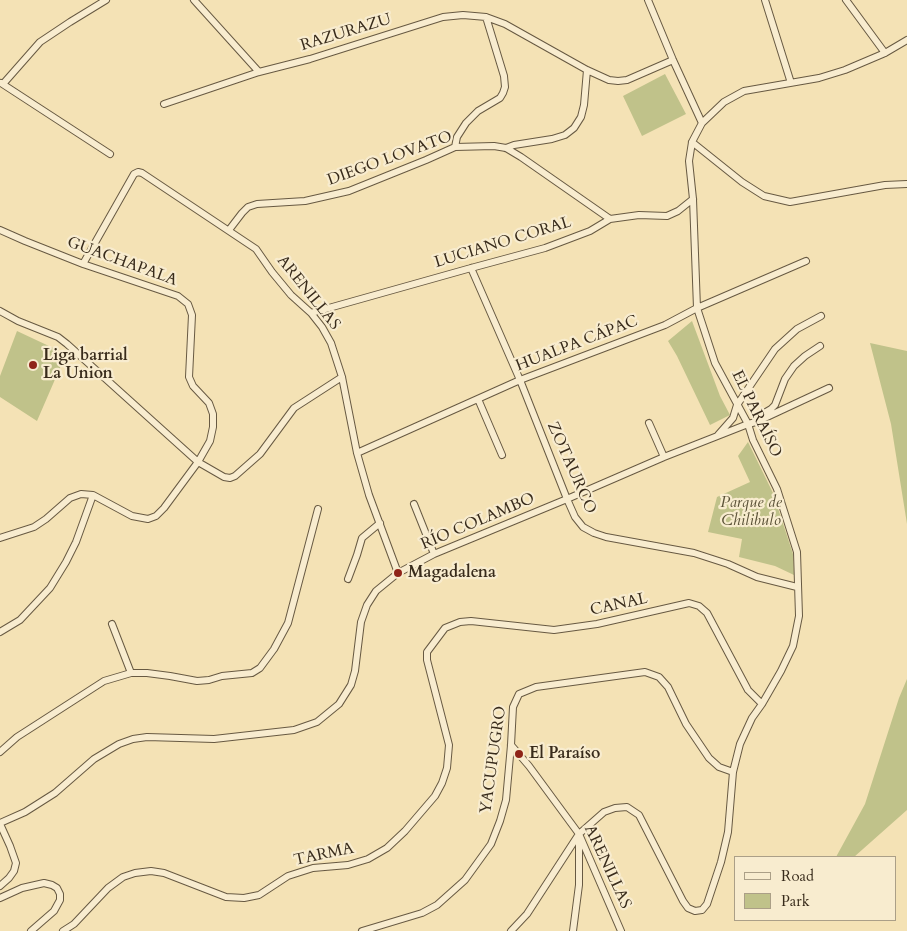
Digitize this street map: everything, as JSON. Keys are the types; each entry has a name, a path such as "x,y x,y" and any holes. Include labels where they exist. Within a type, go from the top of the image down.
{"street":[{"path":"106,0 40,42 1,83 110,154"},
{"path":"194,0 259,72"},
{"path":"648,0 702,123"},
{"path":"765,0 791,83"},
{"path":"846,0 884,53"},
{"name":"RAZURAZU","path":"164,104 259,72 310,59 443,17 463,15 486,17 505,24 587,70 610,80 627,80 673,60"},
{"path":"455,147 457,137 466,124 478,111 500,98 503,93 502,69 486,17"},
{"path":"693,199 689,161 692,142 702,123 724,102 744,91 819,78 845,70 884,53 907,40"},
{"path":"506,148 552,139 565,135 574,128 581,117 584,105 587,70"},
{"path":"692,142 742,182 764,196 790,202 885,185 907,184"},
{"name":"DIEGO LOVATO","path":"229,230 242,212 248,207 257,204 304,201 349,191 455,147 494,146 506,148"},
{"path":"506,148 610,219"},
{"name":"ARENILLAS","path":"83,264 134,174 138,172 256,249 291,295 311,313 331,343 342,377 357,453 369,495 398,573"},
{"name":"LUCIANO CORAL","path":"311,313 545,248 590,230 610,219 639,214 666,216 678,211 693,199"},
{"name":"EL PARAÍSO","path":"579,834 604,812 615,808 627,807 640,816 688,908 695,911 702,910 707,904 721,862 728,832 733,772 740,744 752,718 781,671 793,646 799,616 797,552 777,489 753,440 748,424 715,363 697,308 693,199"},
{"name":"GUACHAPALA","path":"0,230 83,264 178,296 188,304 192,315 189,377 193,386 209,403 213,414 210,441 198,462 156,516 148,519 132,516 93,495"},
{"name":"HUALPA CÁPAC","path":"357,453 520,380 665,325 697,308 806,261"},
{"name":"ZOTAURCO","path":"471,268 520,380 566,500 583,527 606,537 694,553 728,564 757,577 798,587"},
{"path":"0,311 18,321 58,337 198,462 224,477 230,478 235,476 260,454 294,408 342,377"},
{"path":"715,438 733,418 737,404 775,349 797,329 821,316"},
{"path":"756,422 759,416 775,405 785,379 794,366 820,346"},
{"name":"RÍO COLAMBO","path":"0,824 25,812 56,793 94,758 119,744 133,739 214,739 294,730 317,722 339,704 351,685 355,671 361,622 366,605 376,591 398,573 434,554 566,500 664,457 756,422 829,388"},
{"path":"478,399 502,455"},
{"path":"649,423 664,457"},
{"path":"0,538 34,527 70,498 81,494 93,495 76,542 50,588 20,620 0,632"},
{"path":"414,504 434,554"},
{"path":"0,752 17,737 104,681 131,673 147,673 197,681 209,680 222,676 252,673 260,668 274,649 288,623 318,509"},
{"path":"348,579 362,538 380,523"},
{"name":"CANAL","path":"435,642 445,628 460,622 471,621 554,630 597,624 689,603 699,606 707,613 748,690 762,704"},
{"path":"112,624 131,673"},
{"name":"TARMA","path":"63,931 74,924 108,888 123,877 135,873 151,871 164,873 226,897 244,898 259,895 288,876 313,868 348,864 368,859 387,848 405,831 435,796 447,768 449,745 427,660 427,652 435,642"},
{"name":"YACUPUGRO","path":"362,931 422,913 437,905 465,880 491,844 506,800 512,707 520,694 536,687 645,672 659,677 668,687 686,724 709,758 719,767 733,772"},
{"name":"ARENILLAS","path":"511,745 529,766 579,834 621,931"},
{"path":"0,824 16,863 14,871 0,886"},
{"path":"511,931 527,914 579,834"},
{"path":"574,931 580,885 579,834"},
{"path":"0,898 22,888 44,883 57,888 60,900 54,911 31,931"}],"green space":[{"path":"665,74 686,114 642,136 623,96"},
{"path":"692,321 720,396 730,415 710,425 668,341"},
{"name":"Liga barrial La Union","path":"17,331 66,354 37,421 0,397 0,376"},
{"path":"870,343 907,351 907,524 891,424"},
{"name":"Parque de Chilibulo","path":"748,442 773,493 793,554 794,575 775,566 739,557 742,539 708,532 717,497 750,482 738,456"},
{"path":"907,679 907,810 855,856 837,856 865,804 899,698"}],"place":[{"name":"Liga barrial La Union","path":"33,365"},
{"name":"Magadalena","path":"398,573"},
{"name":"El Paraíso","path":"519,754"}]}
